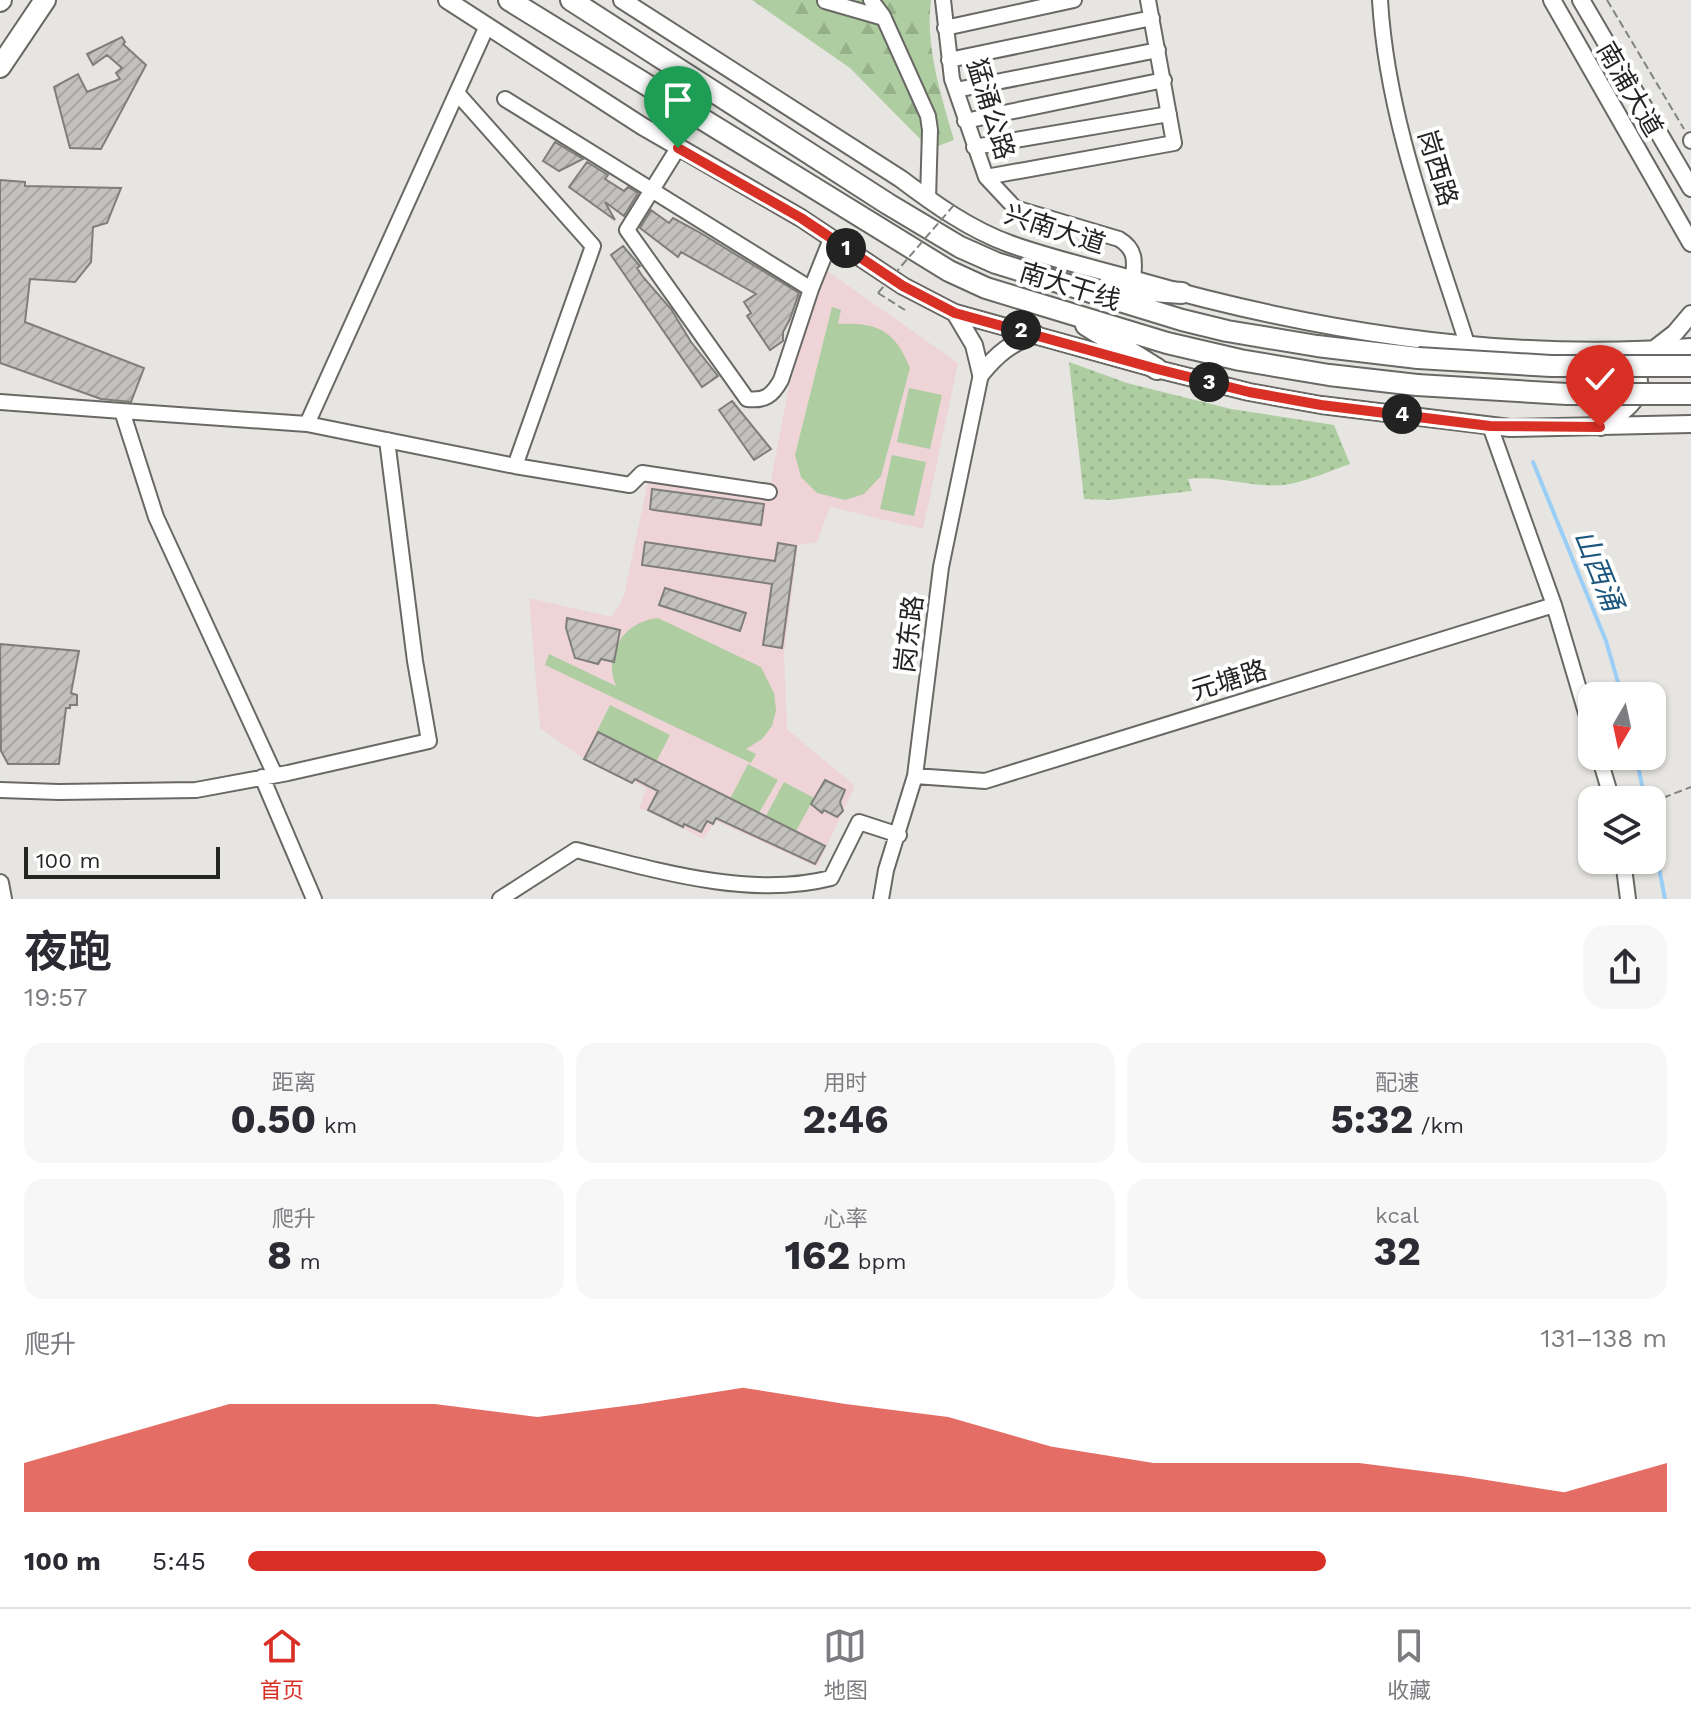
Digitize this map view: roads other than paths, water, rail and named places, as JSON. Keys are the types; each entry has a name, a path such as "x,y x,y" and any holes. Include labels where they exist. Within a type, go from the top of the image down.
{"highway":[{"path":"0,67 45,0"},
{"name":"南大干线","path":"509,0 949,271 986,288 1167,343 1240,360 1329,375 1417,385 1567,394 1691,394"},
{"name":"南大干线","path":"571,0 888,204 960,247 996,263 1227,331 1317,346 1418,358 1551,366 1691,366"},
{"path":"1068,285 1182,293"},
{"path":"1062,310 1157,369"}],"main road":[{"path":"447,0 678,148 778,204 903,286 955,313 1157,369 1249,392 1321,405 1510,428 1691,424"},
{"name":"兴南大道","path":"622,0 928,199 1008,243 1225,306 1381,336 1476,348 1621,352"},
{"name":"南浦大道","path":"1552,0 1691,243"},
{"name":"南浦大道","path":"1581,0 1691,191"},
{"path":"1691,191 1676,192 1672,198 1672,208 1691,253"},
{"path":"955,313 974,345 981,374"},
{"path":"1653,350 1675,333 1691,314"},
{"path":"981,374 998,353 1014,342 1036,334"},
{"path":"1621,352 1691,347"},
{"path":"1600,427 1634,402 1640,386 1638,372 1621,352"},
{"path":"0,883 3,899"}],"street":[{"path":"871,0 884,18 928,116 928,199"},
{"name":"猛涌公路","path":"943,0 949,60 956,90 986,177 1015,208 1119,239 1129,245 1136,258 1133,280"},
{"path":"945,28 1074,0"},
{"path":"986,177 1174,143 1148,0"},
{"name":"岗西路","path":"1380,0 1389,81 1400,129 1476,348"},
{"path":"825,1 884,18"},
{"path":"949,60 1152,18"},
{"path":"307,424 487,26"},
{"path":"956,90 1158,50"},
{"path":"965,121 1164,80"},
{"path":"457,93 593,246 515,466"},
{"path":"505,99 811,289"},
{"path":"974,147 1169,114"},
{"path":"678,148 627,230 747,399 761,400 773,394 831,239"},
{"name":"岗东路","path":"881,899 886,870 915,776 941,567 981,374"},
{"path":"0,402 307,424 515,466 630,485 642,473 769,492"},
{"path":"122,411 156,517 269,776 314,899"},
{"path":"1490,426 1554,605 1578,686"},
{"path":"0,790 196,790 429,741 415,661 387,440"},
{"name":"元塘路","path":"915,776 985,781 1554,605"},
{"path":"500,899 576,850 694,879 777,887 808,885 831,878 859,822 899,835"},
{"path":"1625,874 1628,899"}],"waterway":[{"name":"山西涌","path":"1533,462 1606,641 1618,682"},
{"name":"山西涌","path":"1639,770 1642,786"},
{"name":"山西涌","path":"1660,874 1665,899"}]}
